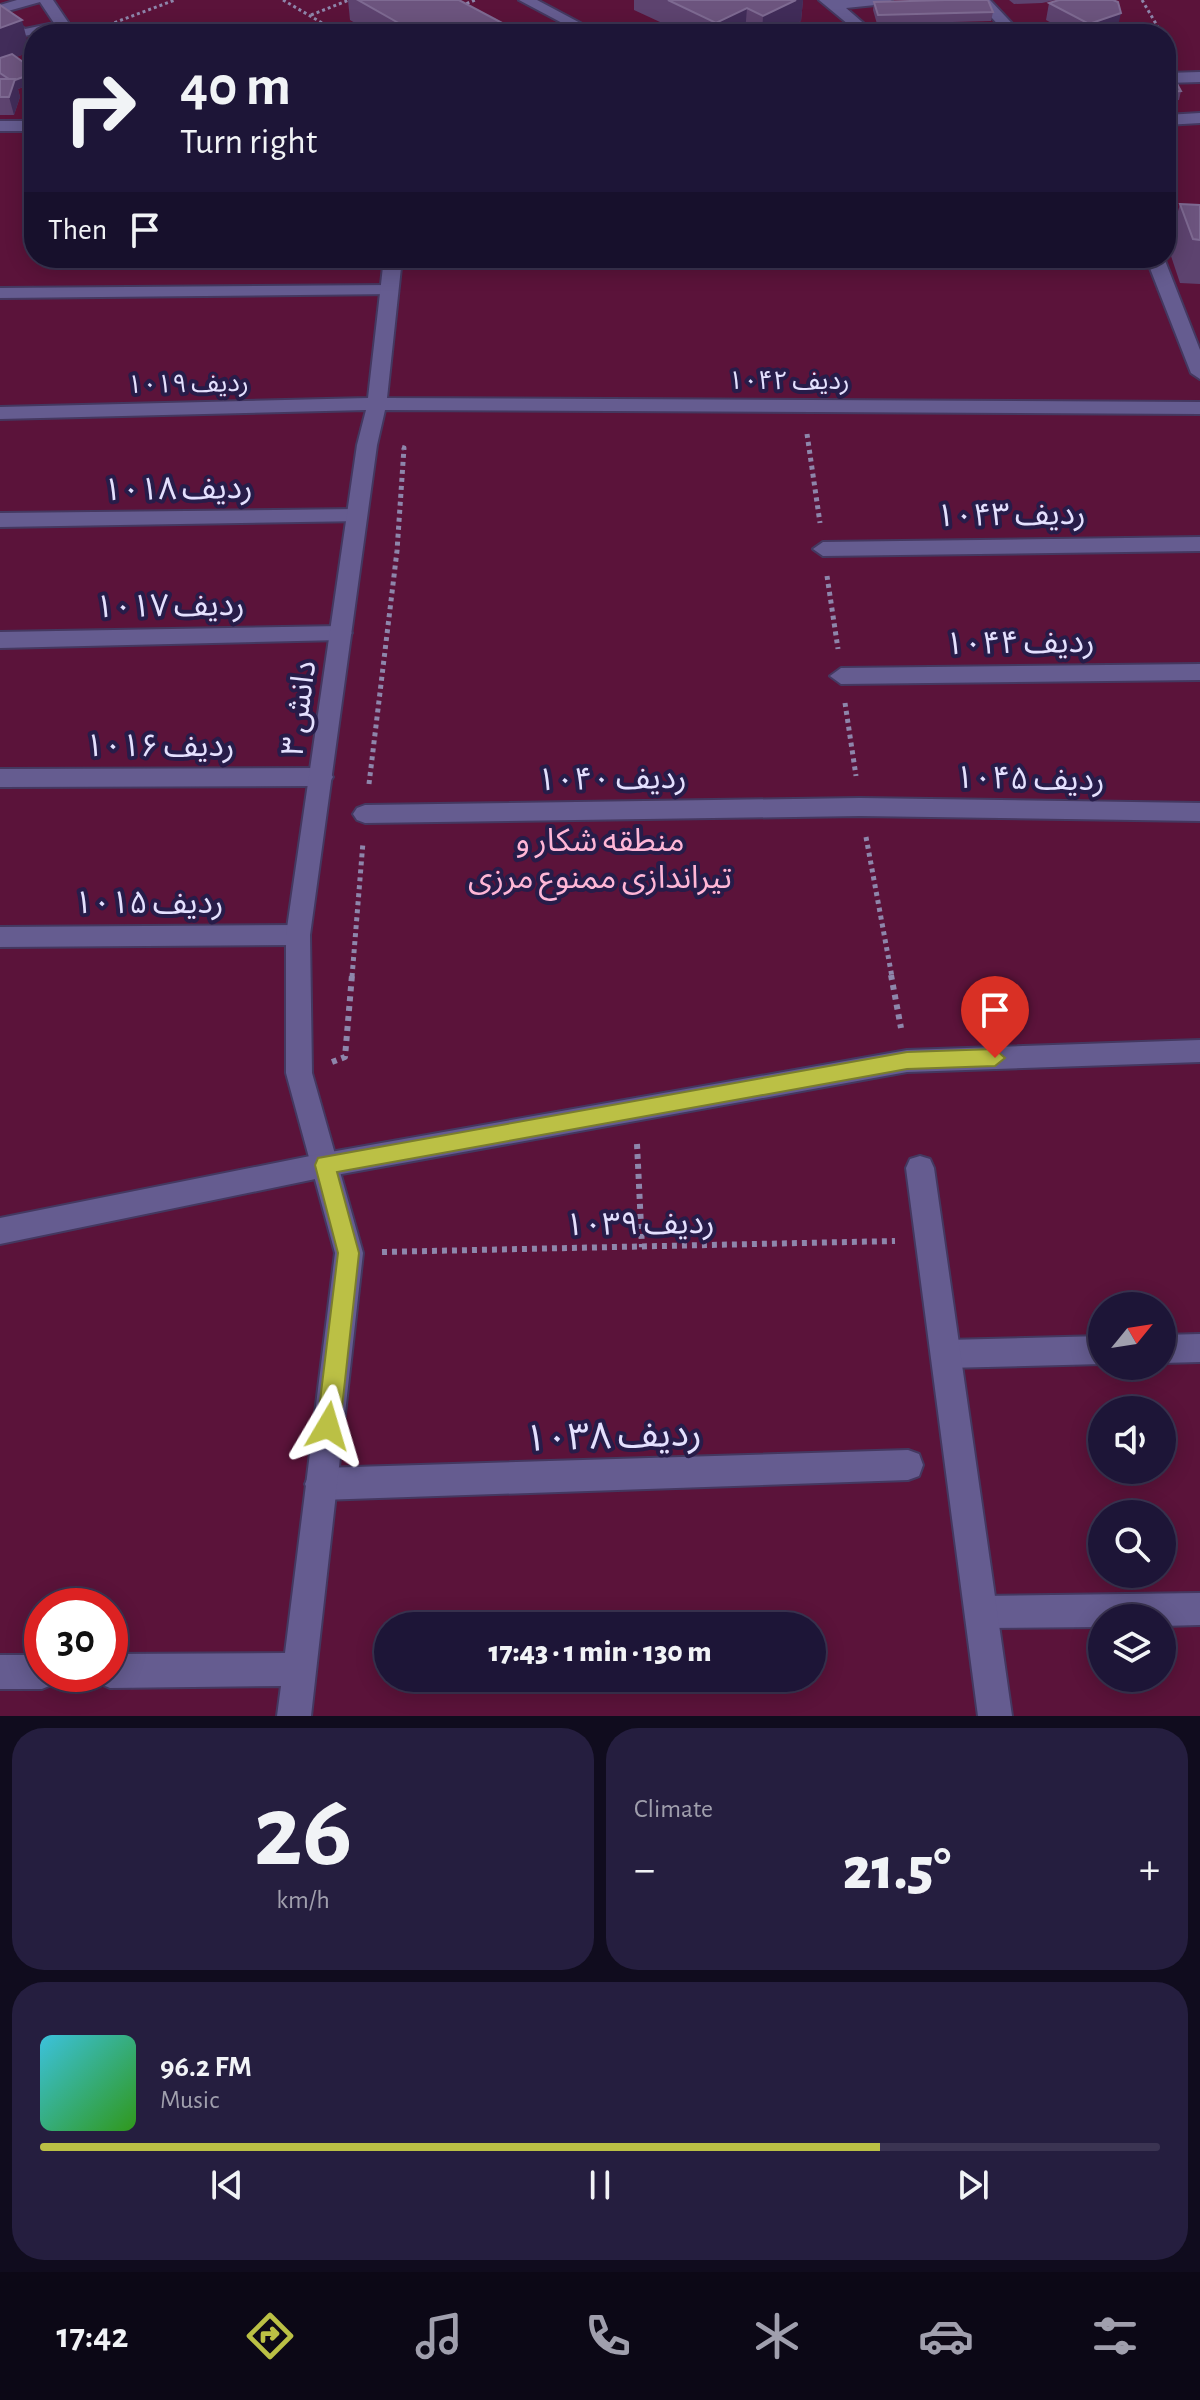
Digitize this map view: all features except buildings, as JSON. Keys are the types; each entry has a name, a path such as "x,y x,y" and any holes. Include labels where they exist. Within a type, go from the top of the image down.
{"street":[{"path":"0,9 34,0"},
{"path":"46,0 59,24"},
{"path":"526,0 555,9 578,24"},
{"path":"831,3 885,0"},
{"path":"982,0 1005,24"},
{"path":"831,3 857,24"},
{"path":"0,17 24,34"},
{"path":"1176,78 1200,77"},
{"path":"1176,119 1200,118"},
{"path":"0,126 24,126"},
{"path":"1176,234 1200,234"},
{"name":"دانش ۳","path":"349,1253 299,1073 298,935 367,445 377,404 392,268"},
{"path":"1159,268 1196,351 1200,373"},
{"path":"0,293 389,290"},
{"name":"ردیف ۱۰۴۲","path":"377,404 1200,408"},
{"name":"ردیف ۱۰۱۹","path":"0,413 377,404"},
{"name":"ردیف ۱۰۱۸","path":"0,520 357,516"},
{"name":"ردیف ۱۰۴۳","path":"823,549 1200,544"},
{"name":"ردیف ۱۰۱۷","path":"0,640 341,633"},
{"name":"ردیف ۱۰۴۴","path":"841,676 1200,672"},
{"name":"ردیف ۱۰۱۶","path":"0,778 321,777"},
{"name":"ردیف ۱۰۴۰","path":"365,814 860,807"},
{"name":"ردیف ۱۰۴۵","path":"860,807 1200,812"},
{"name":"ردیف ۱۰۱۵","path":"0,937 298,935"},
{"path":"0,1231 325,1165 907,1061 1200,1051"},
{"path":"920,1168 995,1716"},
{"path":"294,1716 349,1253"},
{"path":"1176,1349 1200,1348"},
{"path":"946,1354 1088,1350"},
{"name":"ردیف ۱۰۳۸","path":"321,1484 908,1465"},
{"path":"981,1612 1200,1609"},
{"path":"128,1671 299,1669"},
{"path":"0,1672 24,1672"}],"path":[{"path":"110,24 175,0"},
{"path":"283,0 324,24"},
{"path":"310,16 349,0"},
{"path":"460,6 475,0"},
{"path":"1142,0 1156,24"},
{"path":"803,406 860,807 907,1061"},
{"path":"299,1073 345,1057 365,814 397,551 404,448 367,445"},
{"path":"635,1110 642,1247"},
{"name":"ردیف ۱۰۳۹","path":"349,1253 932,1241"}],"green space":[{"name":"منطقه شکار و تیراندازی ممنوع مرزی","path":"0,0 1200,0 1200,1716 0,1716"}],"route":[{"path":"328,1426 349,1253 325,1165 907,1061 995,1058"}]}
